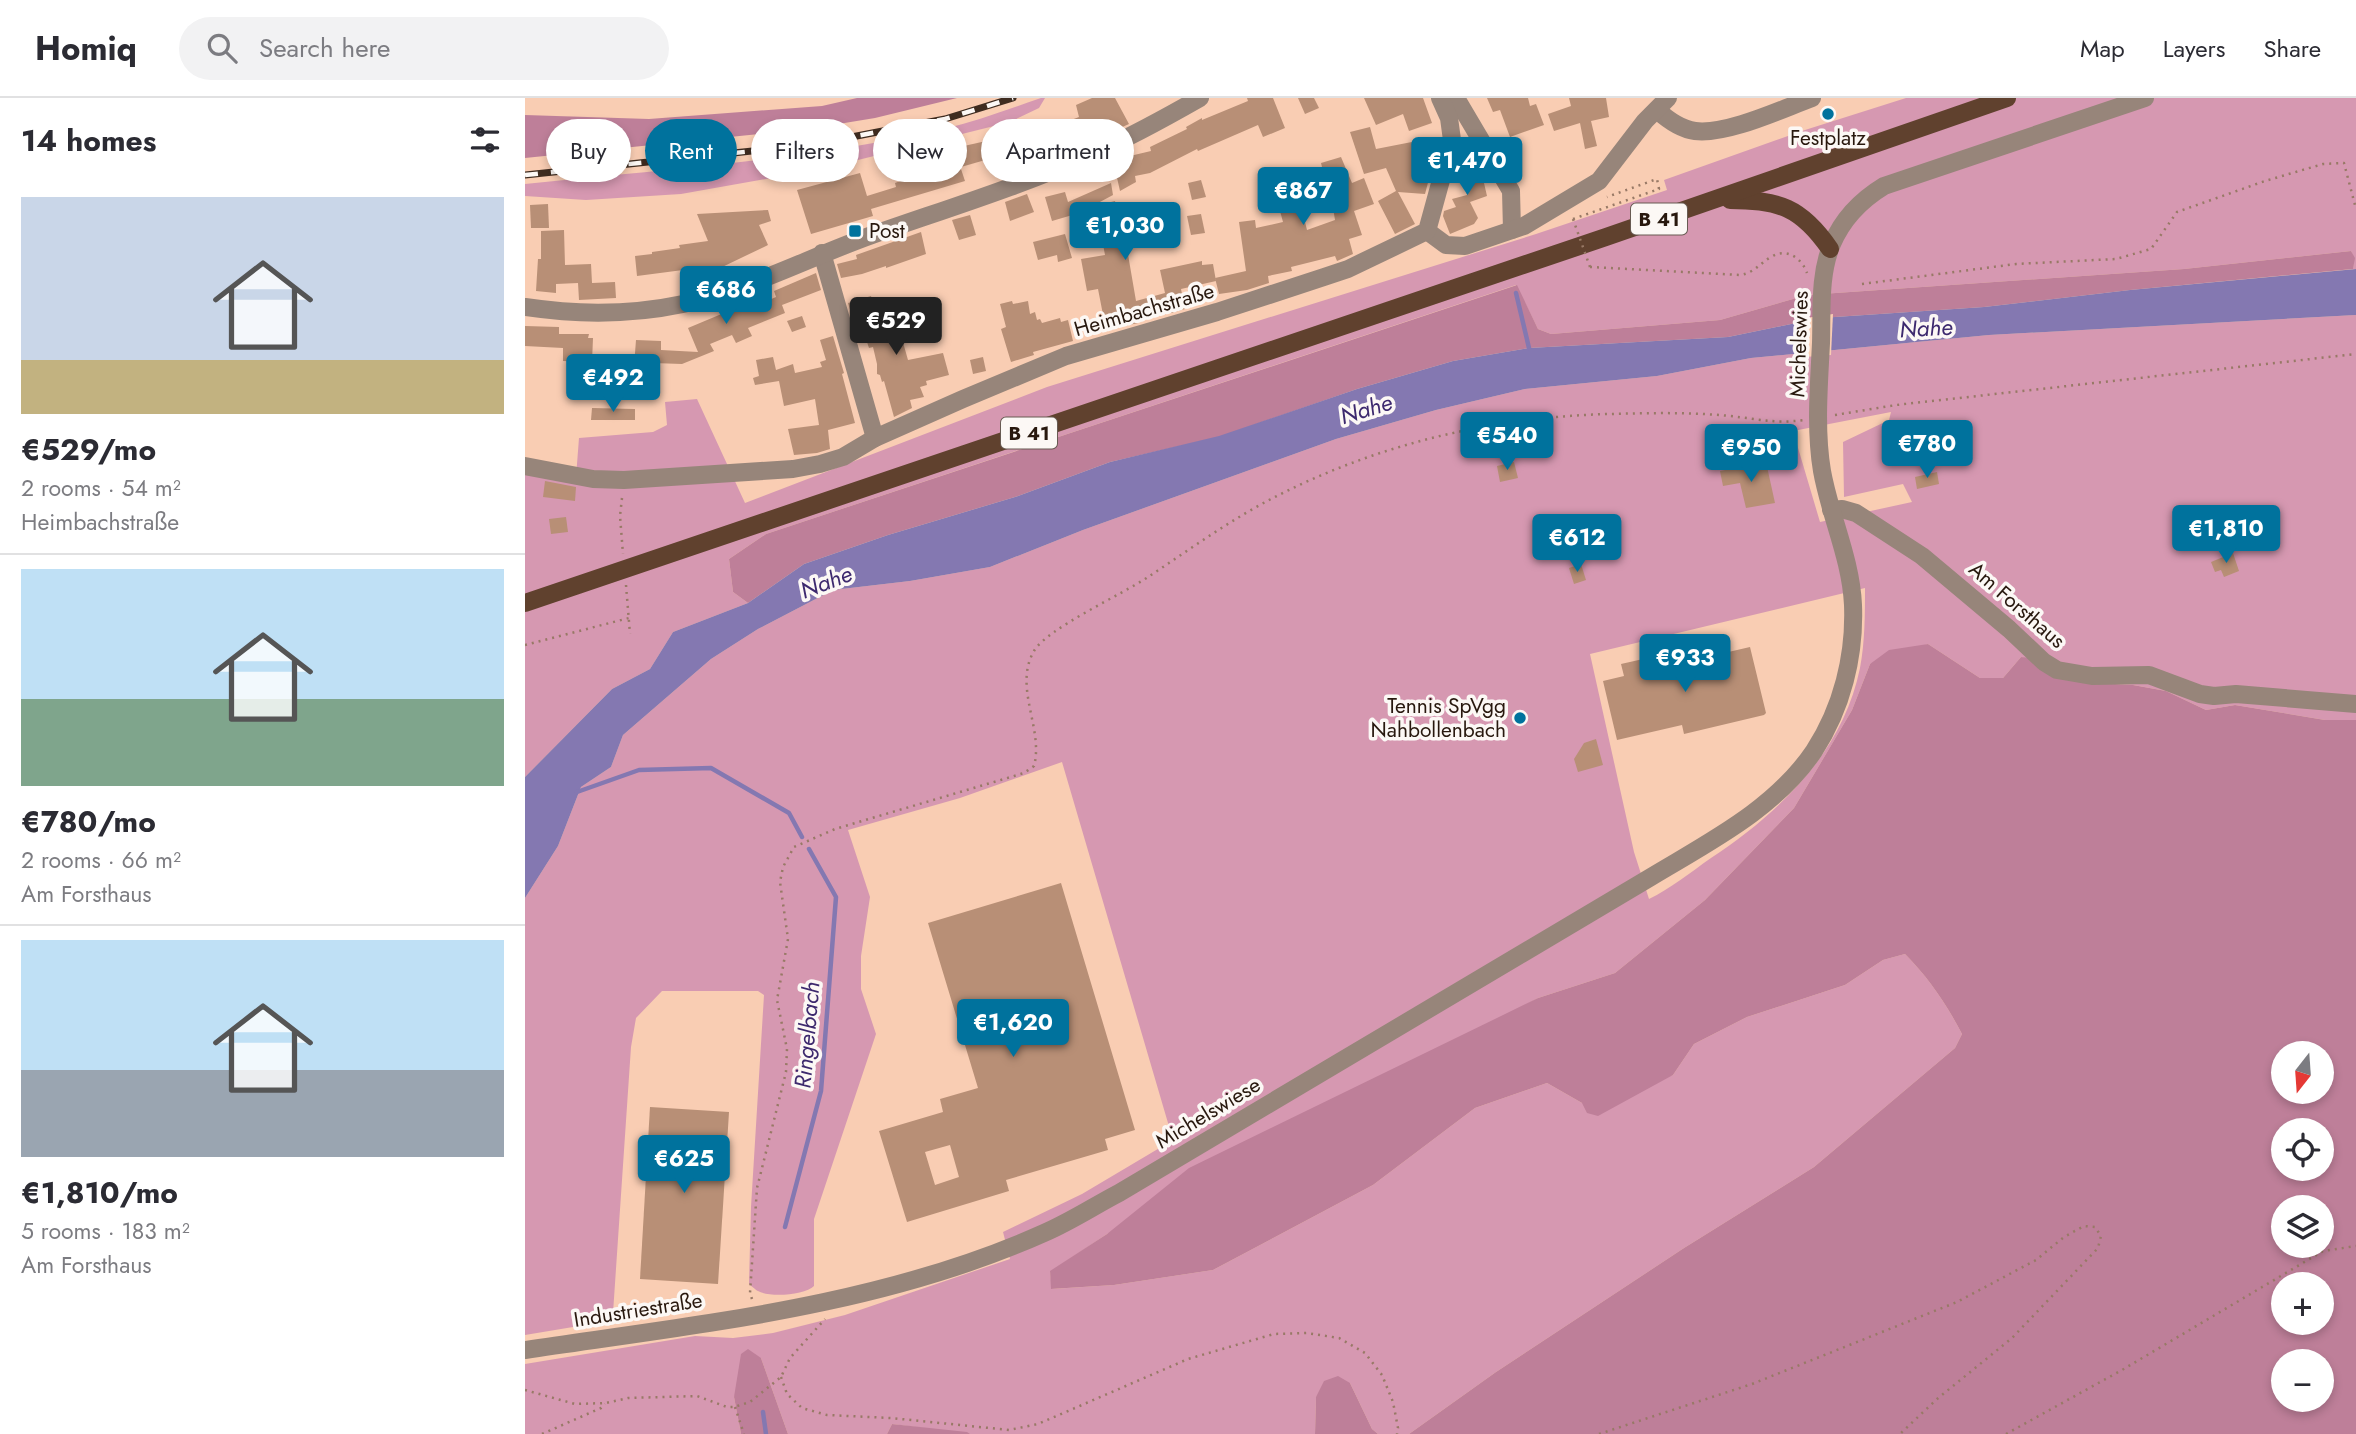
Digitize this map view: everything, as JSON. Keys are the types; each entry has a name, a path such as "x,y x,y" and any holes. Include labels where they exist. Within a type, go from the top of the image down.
{"main road":[{"name":"B 41","path":"525,603 2007,98"},
{"path":"1712,200 1765,201 1789,208 1807,220 1830,249"}],"street":[{"path":"525,307 608,314 684,304 721,293 1089,155 1200,98"},
{"path":"1440,98 1449,118 1452,140 1427,231 1438,241 1455,246 1465,246 1513,230 1599,181 1645,121 1662,104 1681,127 1696,131 1716,131 1812,98"},
{"path":"1456,98 1511,191 1513,230"},
{"name":"Michelswies","path":"1651,877 1730,829 1765,804 1795,776 1828,726 1848,669 1853,607 1849,573 1822,468 1816,278 1849,215 1884,186 2145,98"},
{"name":"Heimbachstraße","path":"525,466 624,481 793,469 820,464 843,457 875,438 963,398 1066,356 1217,312 1348,269 1427,231"},
{"path":"822,253 875,438"},
{"name":"Am Forsthaus","path":"1831,510 1842,509 1856,513 1922,556 2044,662 2057,670 2092,676 2149,675 2200,694 2214,696 2236,694 2356,704"},
{"name":"Michelswiese","path":"757,1315 834,1301 964,1264 1045,1233 1119,1193 1651,877"},
{"name":"Industriestraße","path":"525,1350 757,1315"}],"path":[{"path":"1861,284 2016,264 2116,259 2151,249 2177,212 2323,164 2344,163 2356,209"},
{"path":"1657,190 1573,219 1590,267 1749,274 1771,257 1784,253 1801,261 1816,278"},
{"path":"757,1315 750,1293 757,1188 786,1072 787,1049 777,1000 788,939 780,882 783,867 794,847 835,829 1024,773 1034,766 1036,742 1027,688 1028,668 1034,651 1047,636 1135,586 1271,499 1311,479 1393,449 1471,428 1526,419 1672,413 1786,422 1896,405 2356,354"},
{"path":"624,481 620,516 630,634"},
{"path":"525,645 629,618"},
{"path":"1599,1434 1752,1384 1957,1301 2036,1260 2064,1237 2084,1226 2095,1227 2101,1236 2098,1248 2075,1273 2012,1338 1937,1399 1900,1434"},
{"path":"2006,1434 2122,1370 2323,1251 2356,1246"},
{"path":"525,1390 575,1404 628,1398 697,1396 734,1407 750,1402 781,1377 790,1358 829,1314 834,1301"},
{"path":"781,1377 787,1394 802,1408 827,1415 891,1418 1009,1430 1038,1424 1188,1359 1275,1334 1307,1333 1339,1338 1365,1353 1382,1375 1393,1402 1397,1434"},
{"path":"542,1434 601,1408 606,1402"},
{"path":"734,1407 744,1434"}],"shaded area":[{"path":"857,98 957,98 859,121 751,119 751,135 737,136 737,119 649,119 822,106"},
{"path":"1045,98 1039,108 1016,119 981,119 981,129 967,133 967,123"},
{"path":"1906,98 2356,98 2356,269 2353,269 2354,258 2351,251 2184,269 1807,295 1720,320 1551,334 1538,329 1516,285 766,534 729,559 733,592 748,603 673,632 650,669 612,689 525,777 525,468 576,477 579,438 653,432 667,425 665,402 697,399 745,503 1047,387 1536,234 1667,190 1664,180 1805,130"},
{"path":"525,115 649,119 645,119 645,146 631,147 631,119 546,119 546,156 525,158"},
{"path":"873,143 873,156 859,160 859,146"},
{"path":"751,160 751,182 681,194 586,200 525,196 525,184 631,182 631,173 645,171 645,182 737,182 737,162"},
{"path":"2351,251 2355,258 2353,269 1984,307 1820,318 1728,337 1529,348 1453,361 1357,389 1219,437 1110,462 1015,497 888,535 804,564 748,603 733,592 729,559 766,534 1517,285 1538,329 1551,334 1720,320 1807,295 2184,269"},
{"path":"2356,315 2356,720 2325,720 2235,705 2206,710 2166,691 2133,685 2097,683 2021,657 2003,678 1980,678 1928,644 1870,664 1852,710 1794,808 1705,900 1615,973 1538,998 1107,1234 1050,1272 1052,1289 1114,1285 1213,1270 1373,1185 1475,1108 1547,1083 1582,1103 1673,1075 1694,1044 1747,1017 1845,985 1883,960 1905,954 1936,992 1962,1034 1955,1048 1814,1167 1684,1248 1496,1372 1409,1434 1378,1434 1372,1429 1350,1383 1316,1397 1315,1434 970,1434 892,1424 887,1434 788,1434 761,1358 734,1397 741,1434 525,1434 525,1364 695,1336 733,1338 773,1333 845,1315 1010,1259 1003,1232 1082,1194 1173,1140 1062,762 960,798 848,830 870,897 861,956 861,989 876,1034 814,1219 814,1286 803,1292 779,1295 757,1291 749,1284 764,995 758,991 662,991 636,1018 631,1047 613,1313 609,1321 525,1335 525,898 558,846 581,787 611,767 623,735 711,659 758,629 833,590 910,581 990,567 1083,530 1336,439 1436,410 1525,389 1657,376 1751,358 1989,335","holes":["1891,412 1889,420 1843,442 1844,497 1903,484 1912,502 1820,522 1793,431","1865,588 1864,638 1860,668 1852,698 1823,753 1805,778 1761,821 1680,880 1649,899 1634,852 1590,654"]},
{"path":"1928,644 1980,678 2003,678 2021,657 2030,658 2097,683 2133,685 2166,691 2206,710 2235,705 2325,720 2356,720 2356,1434 1409,1434 1496,1372 1684,1248 1814,1167 1955,1048 1962,1034 1937,992 1905,954 1883,960 1845,985 1747,1017 1694,1044 1673,1075 1598,1116 1587,1113 1582,1103 1547,1083 1475,1108 1373,1185 1213,1270 1114,1285 1051,1289 1050,1271 1107,1234 1189,1168 1538,998 1615,973 1705,900 1794,808 1852,710 1870,664 1889,650"},
{"path":"748,1349 761,1358 788,1434 741,1434 734,1397 741,1354"},
{"path":"1338,1376 1350,1383 1372,1429 1378,1434 1315,1434 1316,1397 1324,1381"},
{"path":"892,1424 967,1432 970,1434 887,1434"}],"water":[{"name":"Nahe","path":"2356,269 2356,315 1989,335 1751,358 1657,376 1525,389 1436,410 1336,439 1083,530 990,567 910,581 833,590 758,629 711,659 623,735 611,767 581,787 558,846 525,898 525,777 612,689 650,669 673,632 748,603 804,564 888,535 1015,497 1110,462 1219,436 1357,389 1453,361 1529,348 1728,337 1820,318 1984,307"}],"pier":[{"path":"1833,314 1831,355 1805,357 1806,318"}],"building":[{"path":"1092,98 1115,98 1126,119 1074,119 1079,117 1076,105"},
{"path":"1247,98 1273,98 1285,128 1263,137 1258,125 1198,151 1197,149 1150,173 1135,176 1136,182 1120,191 1118,182 1134,182 1134,155 1151,151 1150,147 1187,129 1186,127 1202,118 1248,101"},
{"path":"1298,98 1314,98 1319,108 1305,114"},
{"path":"1364,98 1423,98 1432,123 1409,131 1403,114 1376,125"},
{"path":"1487,98 1528,98 1530,106 1536,104 1544,125 1510,137 1500,110 1493,112"},
{"path":"1569,98 1606,98 1609,117 1591,121 1597,146 1585,149 1580,123 1554,131 1548,114 1571,106"},
{"path":"1370,127 1376,149 1422,140 1430,175 1425,194 1398,192 1415,224 1395,234 1378,201 1396,191 1386,168 1364,174 1350,132"},
{"path":"981,142 981,161 967,165 967,145"},
{"path":"1341,157 1352,183 1364,178 1374,204 1354,211 1362,235 1349,239 1353,254 1337,261 1335,256 1291,267 1292,271 1268,276 1269,283 1247,290 1219,294 1215,278 1246,271 1239,222 1255,220 1256,228 1283,222 1280,211 1289,209 1282,182 1312,173 1311,170 1322,167 1321,163","holes":["1330,189 1335,220 1307,230 1305,222 1303,223 1300,198"]},
{"path":"1478,157 1487,196 1470,202 1478,218 1474,224 1450,234 1443,216 1444,211 1456,207 1452,199 1467,195 1459,162"},
{"path":"860,173 867,196 896,187 895,183 962,182 871,209 873,216 811,234 797,190 827,182 859,182"},
{"path":"1201,180 1206,197 1192,200 1188,183"},
{"path":"1111,183 1113,195 1098,203 1099,205 1115,201 1118,215 1143,209 1147,233 1125,237 1136,301 1165,293 1160,270 1202,261 1202,265 1213,264 1216,281 1181,289 1185,309 1137,318 1138,323 1106,330 1098,289 1087,291 1081,259 1105,255 1097,212 1088,216 1086,211 1052,221 1045,197 1065,192 1068,202"},
{"path":"1027,194 1034,212 1010,221 1005,202"},
{"path":"548,204 549,228 531,228 530,205"},
{"path":"768,210 771,221 759,225 768,245 716,270 683,274 683,270 637,276 635,256 708,241 697,214"},
{"path":"1201,214 1205,233 1191,235 1187,216"},
{"path":"970,215 976,235 959,240 952,220"},
{"path":"564,230 565,265 591,264 592,283 615,282 616,298 579,300 578,283 556,284 556,293 536,291 538,259 541,259 541,231"},
{"path":"921,232 926,254 886,268 841,278 837,264 857,259 856,255"},
{"path":"1065,234 1072,258 1058,262 1057,255 1038,260 1033,242"},
{"path":"816,273 821,290 782,305 785,313 748,328 752,336 736,343 732,335 710,344 714,351 682,364 653,363 653,367 634,366 636,340 661,341 661,350 698,352 688,328 743,305 746,310 776,297 774,291"},
{"path":"871,296 878,319 895,314 908,360 943,353 949,375 926,381 927,385 920,387 924,397 910,400 912,408 894,417 884,381 882,382 877,374 873,347 869,348 861,324 855,326 848,303"},
{"path":"1012,301 1013,304 1028,301 1030,314 1035,312 1037,320 1040,319 1042,323 1060,318 1061,322 1068,320 1073,341 1033,352 1034,355 1011,362 1001,329 1006,327 1000,304"},
{"path":"802,316 806,327 792,332 787,321"},
{"path":"525,326 559,327 559,334 589,334 588,338 593,338 592,362 563,361 563,348 525,346"},
{"path":"833,336 855,423 828,430 830,449 794,455 788,429 819,425 815,399 784,406 779,381 755,385 753,378 759,376 756,360 773,357 776,370 793,364 795,373 822,367 820,362 826,360 820,340"},
{"path":"983,357 986,371 973,374 970,360"},
{"path":"602,358 621,358 620,383 601,382"},
{"path":"592,408 635,409 635,420 591,420"},
{"path":"1514,462 1518,478 1500,482 1497,466"},
{"path":"1766,462 1775,503 1746,508 1740,483 1723,486 1720,471"},
{"path":"1937,472 1939,484 1917,489 1915,477"},
{"path":"545,481 576,487 575,501 543,497"},
{"path":"566,517 568,532 551,534 549,519"},
{"path":"2233,553 2239,571 2224,577 2221,570 2215,572 2211,562"},
{"path":"1581,564 1586,580 1574,584 1569,568"},
{"path":"1750,647 1766,713 1764,715 1684,734 1682,725 1617,740 1603,681 1624,676 1621,664 1652,657 1655,669"},
{"path":"1596,739 1603,765 1578,772 1574,759 1584,743"},
{"path":"1061,883 1135,1130 1105,1139 1108,1150 1006,1180 1009,1191 907,1222 879,1131 943,1112 940,1099 978,1088 928,923","holes":["950,1145 959,1177 935,1185 925,1152"]},
{"path":"650,1107 729,1112 718,1284 640,1279"}],"waterway":[{"path":"1516,293 1529,348"},
{"name":"Ringelbach","path":"577,792 639,770 711,768 789,813 802,837"},
{"name":"Ringelbach","path":"785,1227 821,1091 836,897 809,849"},
{"name":"Ringelbach","path":"763,1412 766,1434"}],"railway":[{"path":"525,175 810,145 945,119 1013,98"}],"place":[{"name":"Festplatz","path":"1828,114"},
{"name":"Post","path":"855,231"},
{"name":"Tennis SpVgg Nahbollenbach","path":"1520,718"}]}
